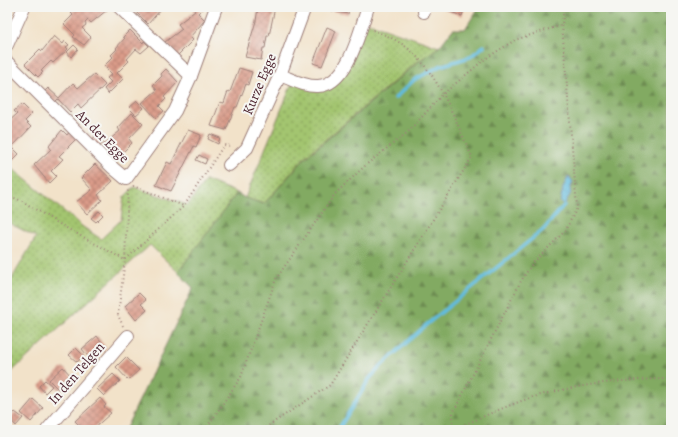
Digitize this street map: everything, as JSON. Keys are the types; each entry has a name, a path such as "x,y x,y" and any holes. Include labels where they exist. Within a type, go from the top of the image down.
{"street":[{"path":"7,46 24,7"},
{"path":"119,7 191,76"},
{"name":"An der Egge","path":"7,62 113,168 126,179 175,111 191,76 216,7"},
{"name":"Kurze Egge","path":"229,165 248,148 280,75 305,7"},
{"path":"280,75 308,85 318,86 327,84 339,76 347,64 368,7"},
{"name":"In den Telgen","path":"46,430 128,336"}],"path":[{"path":"564,7 562,25 577,208 565,231 532,264 521,281 453,413 454,430 516,404 553,392 624,381 671,379"},
{"path":"262,430 330,385 472,157 443,94 426,68 398,41 362,25"},
{"path":"206,430 241,377 276,279 335,194 367,164 408,132 443,94 485,59 515,40 562,25"},
{"path":"125,260 184,206 224,146 248,148"},
{"path":"128,336 118,315 125,260 128,184 184,206"},
{"path":"7,195 22,201 61,225 125,260"}],"green space":[{"path":"479,7 671,7 671,430 125,430 193,288 178,272 237,193 245,198 264,204 305,158 418,62 439,47 453,29 465,29","holes":["568,177 570,177 573,185 570,190 561,197"]},
{"path":"364,21 439,47 417,62 305,157 264,204 245,198 293,81 328,85"},
{"path":"7,164 83,227 101,239 121,220 124,197 134,187 188,205 206,180 237,193 178,272 150,245 7,376 7,287 36,237 7,222"}],"water":[{"path":"568,177 573,181 570,190 571,193 564,205 560,202 563,188"}],"building":[{"path":"78,7 104,7 107,10 91,23 88,20 85,23 86,25 82,28 91,37 84,45 73,37 75,35 64,24 73,15 71,13 77,8 81,10"},
{"path":"131,7 161,7 162,8 148,24"},
{"path":"192,7 204,7 198,13 205,20 190,37 193,40 178,55 180,57 176,61 168,52 171,49 165,42 182,29 178,24 195,11"},
{"path":"255,7 275,7 269,36 267,36 265,48 263,48 261,60 245,57 256,21 258,8"},
{"path":"333,7 349,7 348,14 332,11"},
{"path":"446,7 465,7 462,16 445,10"},
{"path":"327,27 336,31 322,66 313,63"},
{"path":"130,30 143,43 144,41 149,46 141,53 136,49 127,59 129,61 117,73 123,79 108,94 104,89 111,82 107,78 112,74 104,66 113,57 111,55 125,38 123,37"},
{"path":"54,36 63,44 65,41 69,45 66,47 68,49 53,63 51,61 41,71 43,72 38,77 25,64 40,49 42,51"},
{"path":"74,45 78,49 71,57 67,52"},
{"path":"239,68 252,72 248,85 246,84 226,130 211,126 220,102 224,103 228,91 230,92"},
{"path":"166,69 178,82 164,97 166,99 159,106 164,111 156,118 142,103 157,90 153,85 162,76 161,74"},
{"path":"94,74 105,85 81,108 78,104 70,112 58,99 55,102 44,92 48,88 59,98 73,83 78,88"},
{"path":"137,101 144,108 136,115 129,108"},
{"path":"22,104 32,114 25,121 31,127 12,147 19,154 11,162 7,158 7,151 10,148 7,145 7,123 17,114 14,111"},
{"path":"132,113 143,124 129,139 132,143 116,159 103,145 120,131 118,128"},
{"path":"62,130 67,135 71,130 78,137 59,156 63,159 51,171 56,176 49,183 34,165 51,149 49,146"},
{"path":"188,130 201,135 196,147 194,146 171,191 156,185 167,162 171,164"},
{"path":"210,134 220,138 218,144 208,139"},
{"path":"96,135 103,143 98,147 92,140"},
{"path":"199,155 207,159 205,164 196,160"},
{"path":"95,164 113,181 98,195 102,200 87,214 76,202 92,190 81,178"},
{"path":"99,211 103,215 96,222 91,218"},
{"path":"139,293 146,300 141,304 147,310 136,320 125,306"},
{"path":"97,336 106,348 91,360 82,349"},
{"path":"76,348 84,356 77,362 69,355"},
{"path":"126,357 139,370 128,380 116,367"},
{"path":"63,367 72,377 59,390 49,380"},
{"path":"113,374 120,381 104,396 97,389"},
{"path":"45,380 52,386 45,393 39,386"},
{"path":"100,398 106,405 104,407 111,413 92,430 84,430 75,421"},
{"path":"33,399 43,408 31,422 21,413"},
{"path":"15,412 23,418 16,426 9,418"}],"waterway":[{"path":"395,98 414,80 440,66 470,57 484,46"},
{"path":"338,430 370,378 382,365 426,325 544,229 564,205"}]}
